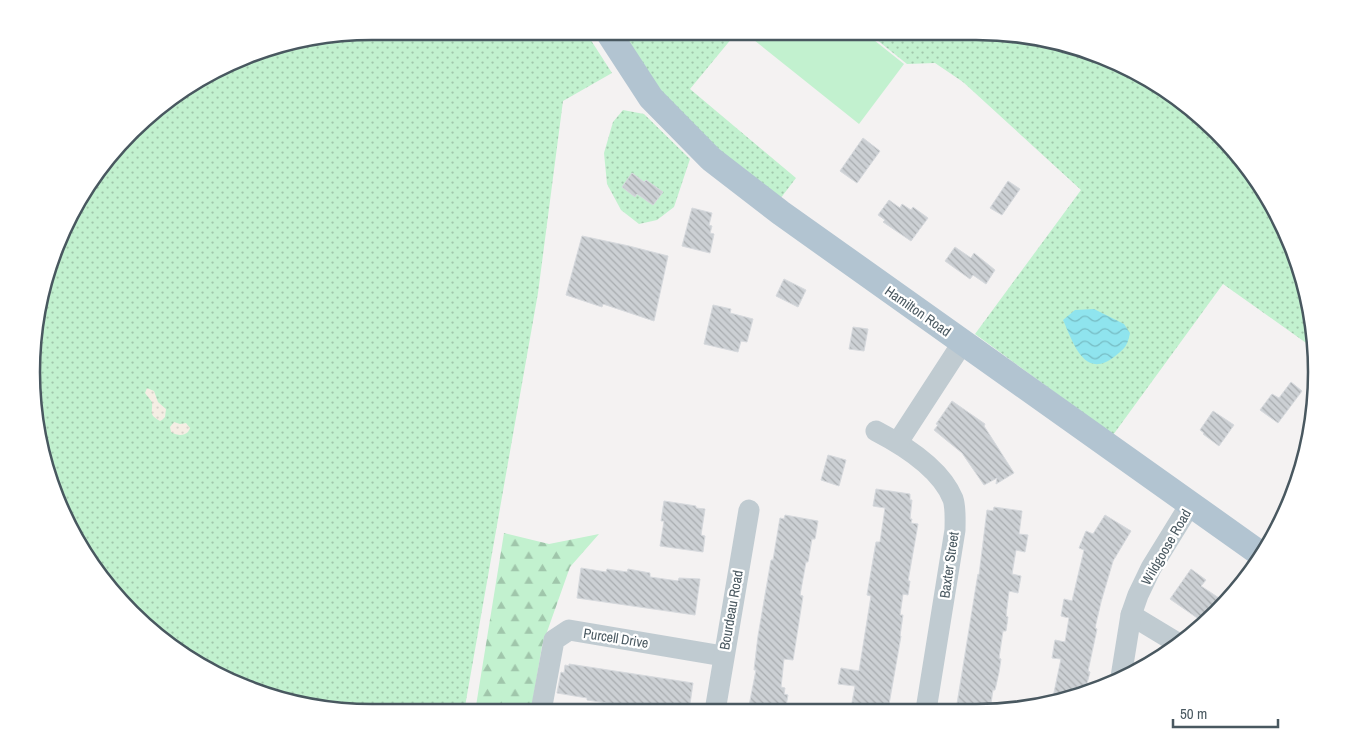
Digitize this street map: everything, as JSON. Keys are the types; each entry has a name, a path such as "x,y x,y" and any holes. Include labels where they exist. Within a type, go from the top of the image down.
{"main road":[{"name":"Hamilton Road","path":"613,40 651,98 711,159 781,213 1256,550"}],"street":[{"path":"898,442 963,342"},
{"name":"Baxter Street","path":"876,431 898,442 923,462 943,482 953,501 955,530 927,704"},
{"name":"Wildgoose Road","path":"1122,670 1131,615 1138,595 1151,568 1191,503"},
{"name":"Bourdeau Road","path":"716,704 749,510"},
{"path":"1131,615 1171,640"},
{"name":"Purcell Drive","path":"542,704 554,640 569,630 723,656"}],"green space":[{"path":"591,40 612,73 563,101 538,293 465,704 372,704 307,698 265,686 225,670 188,648 153,622 137,607 122,591 96,556 74,519 51,458 46,437 41,394 40,372 43,329 46,307 58,265 65,245 84,206 122,153 153,122 206,84 225,74 286,51 307,46 350,41"},
{"path":"626,40 730,40 690,89 796,178 780,199 719,151 660,90"},
{"path":"754,40 874,40 904,64 859,124"},
{"path":"877,40 976,40 1041,46 1103,65 1142,84 1160,96 1195,122 1211,137 1226,153 1264,206 1283,245 1297,286 1302,307 1306,343 1223,284 1113,435 975,334 1081,190 963,82 935,63 907,64"},
{"path":"623,110 644,114 690,159 674,207 657,220 639,224 621,210 607,184 604,153 613,122"},
{"path":"504,533 549,544 599,534 570,567 542,646 532,704 476,704"}],"sand":[{"path":"147,388 154,391 158,402 166,409 165,417 160,421 152,415 152,402 145,393"},
{"path":"174,422 186,423 190,428 189,431 182,435 171,432 170,427"}],"water":[{"path":"1094,309 1124,324 1130,333 1127,344 1121,351 1104,363 1095,364 1087,361 1081,355 1063,320 1075,310"}],"building":[{"path":"863,138 880,151 857,183 840,171"},
{"path":"632,173 663,192 653,205 637,194 635,197 622,187"},
{"path":"1008,181 1020,189 1002,215 990,208"},
{"path":"889,200 900,208 902,204 911,210 913,207 928,218 911,241 883,222 885,220 878,215"},
{"path":"692,208 712,213 709,225 712,226 710,233 714,234 710,253 682,246"},
{"path":"582,236 668,256 654,321 603,304 602,307 566,295"},
{"path":"955,247 971,258 974,253 995,270 986,284 973,275 970,279 945,261"},
{"path":"784,279 806,290 798,307 776,296"},
{"path":"713,305 731,309 730,313 753,319 747,342 741,341 738,352 704,344"},
{"path":"853,327 868,329 864,351 849,349"},
{"path":"1291,382 1302,391 1278,423 1260,410 1272,394 1279,398"},
{"path":"952,401 985,424 984,426 1014,473 996,484 997,478 984,485 962,453 934,430"},
{"path":"1213,411 1234,425 1219,446 1200,430"},
{"path":"828,455 846,460 839,486 821,480"},
{"path":"876,489 910,494 910,500 912,500 911,523 918,524 908,581 910,581 908,595 903,594 900,615 903,615 901,636 889,704 852,704 855,686 838,684 841,668 859,671 871,596 867,595 876,542 880,542 885,508 873,506"},
{"path":"664,501 705,509 701,535 705,536 703,552 660,546 664,521 661,521"},
{"path":"994,507 1022,511 1019,534 1028,535 1025,552 1016,550 1012,574 1021,576 1018,593 1009,591 1006,631 1003,631 999,672 991,703 957,704 979,575 987,510 993,511"},
{"path":"785,515 818,521 815,539 812,539 808,562 806,562 800,595 803,596 793,660 784,659 781,687 785,688 784,694 788,695 786,704 749,704 756,670 754,670 758,636 771,560 773,560 780,518 784,519"},
{"path":"1105,515 1131,531 1113,561 1101,602 1087,685 1053,695 1061,659 1052,658 1055,640 1065,642 1069,618 1061,616 1064,599 1072,601 1084,550 1079,548 1086,531 1093,534"},
{"path":"581,568 606,572 607,569 627,572 628,569 650,573 650,577 678,581 679,578 700,579 695,615 577,598"},
{"path":"1191,569 1206,580 1201,586 1219,598 1198,619 1170,599"},
{"path":"569,664 693,683 690,704 614,704 557,693 561,672 564,673 565,665 569,666"}]}
